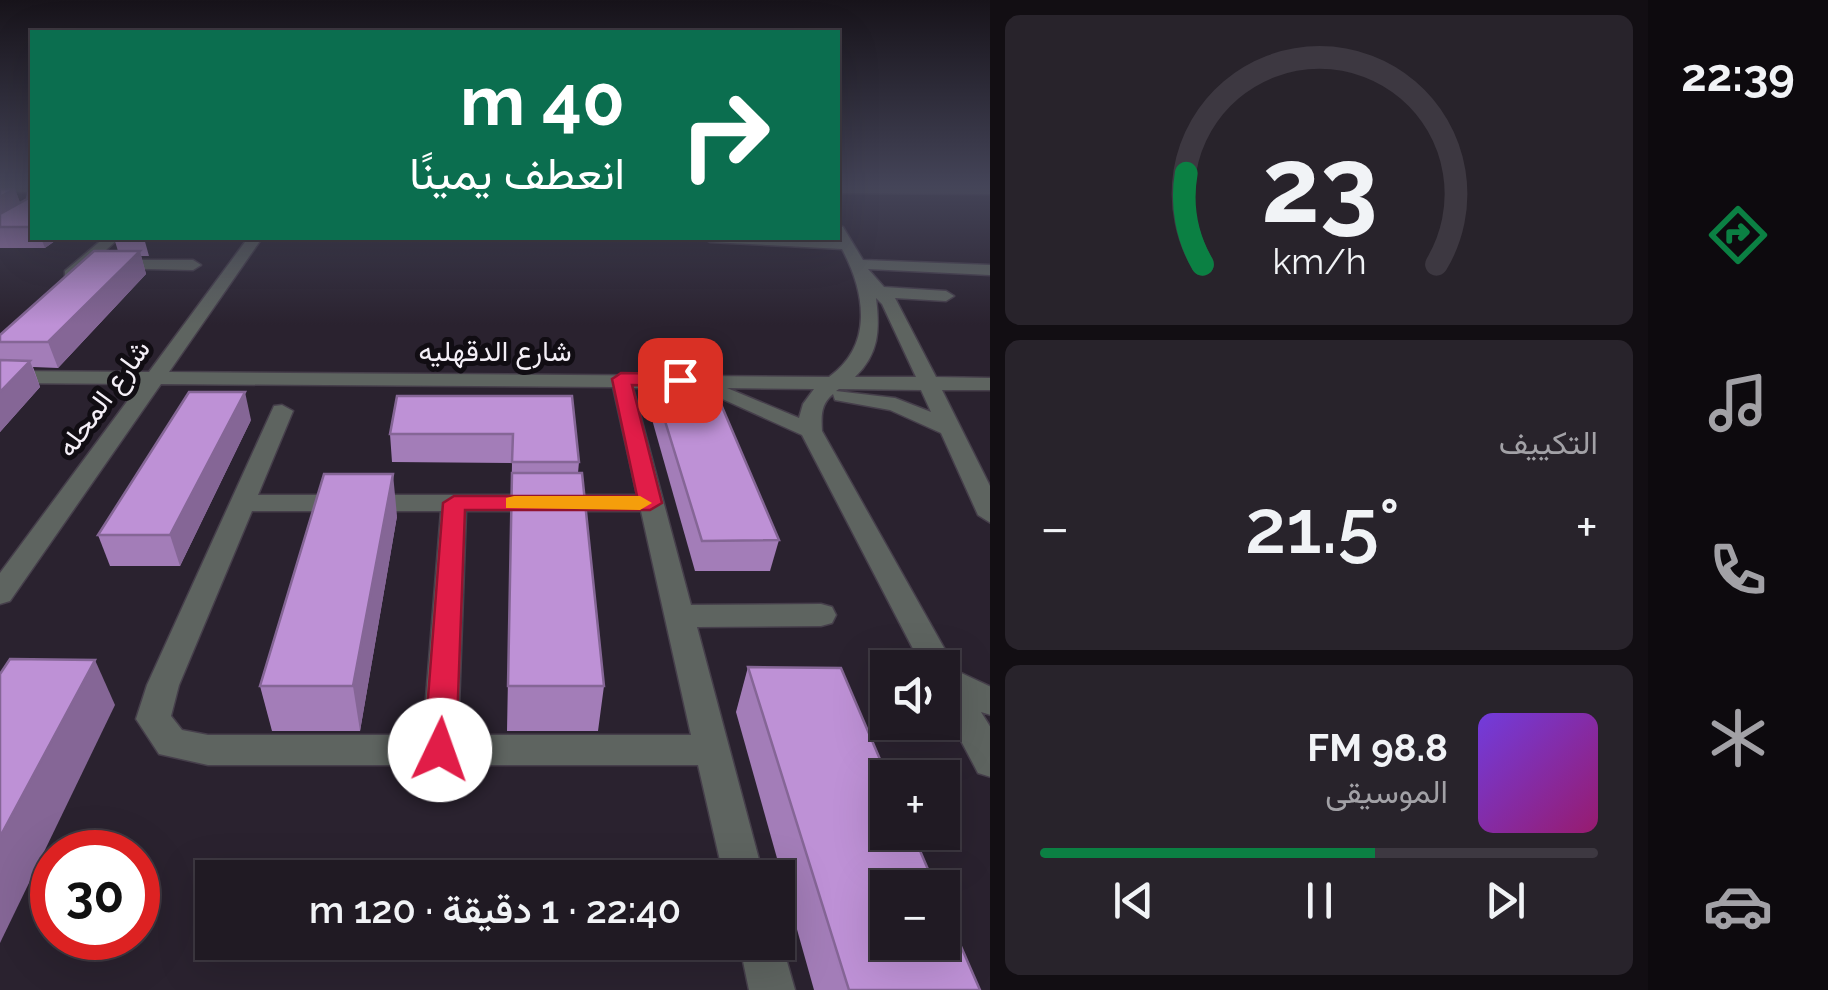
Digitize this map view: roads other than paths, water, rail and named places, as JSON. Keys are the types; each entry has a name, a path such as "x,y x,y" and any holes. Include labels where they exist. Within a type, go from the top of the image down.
{"street":[{"path":"842,238 928,382 990,514"},
{"path":"54,289 110,240"},
{"name":"شارع المحله","path":"0,594 254,240"},
{"path":"82,264 193,265"},
{"path":"868,278 990,270"},
{"path":"868,278 946,296"},
{"path":"868,278 866,349 816,396 808,418 811,431 929,650"},
{"name":"شارع الدقهليه","path":"0,378 990,384"},
{"path":"621,379 740,860"},
{"path":"680,380 760,406 811,431"},
{"path":"816,396 875,399 916,411 951,429"},
{"path":"282,411 158,702 153,719 171,743 208,750 712,750"},
{"path":"240,503 650,503"},
{"path":"440,750 454,503"},
{"path":"678,616 821,615"},
{"path":"960,684 990,702"},
{"path":"960,707 990,762"},
{"path":"764,960 772,990"}]}
